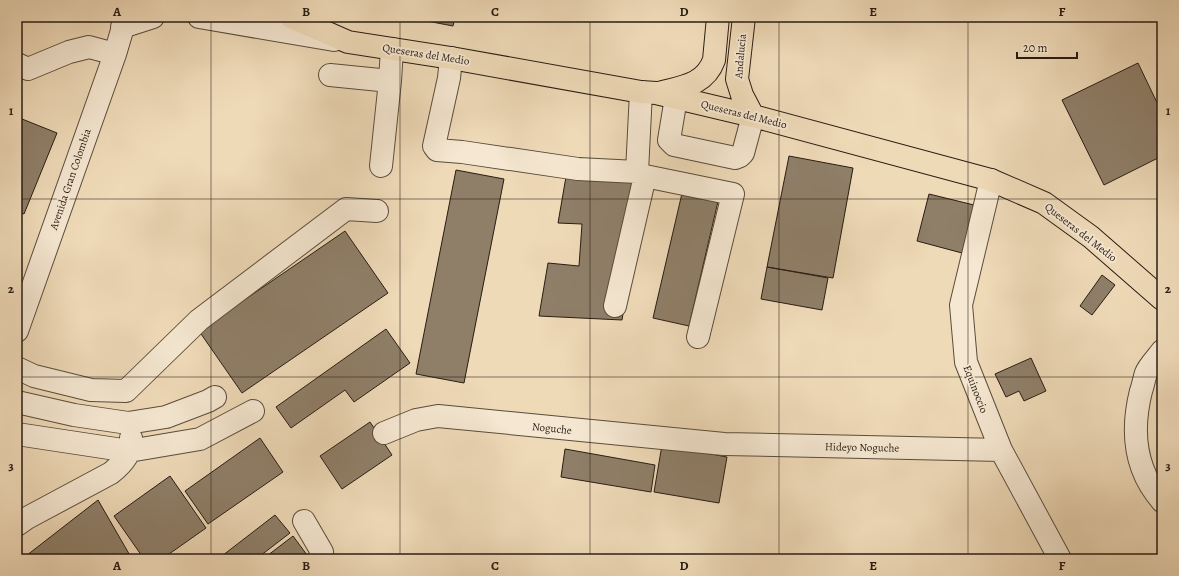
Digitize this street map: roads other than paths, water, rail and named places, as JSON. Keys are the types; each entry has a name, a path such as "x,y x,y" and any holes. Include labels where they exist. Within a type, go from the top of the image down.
{"main road":[{"name":"Queseras del Medio","path":"291,17 348,42 451,58 658,94 754,116 991,180 1044,203 1091,237 1162,299"},
{"path":"658,94 685,86 700,80 705,76 714,60 718,17"},
{"name":"Andalucia","path":"744,17 737,79 742,95 754,116"}],"street":[{"name":"Avenida Gran Colombia","path":"17,331 115,54 124,22 153,17"},
{"path":"199,17 348,42"},
{"path":"17,64 28,69 69,52 89,47 115,54"},
{"path":"381,166 392,49"},
{"path":"451,58 449,78 434,146 437,150 462,152 578,169 641,174 733,194 698,336"},
{"path":"330,75 390,82"},
{"path":"658,94 669,140 674,145 735,158 743,153 754,116"},
{"path":"615,306 658,94"},
{"name":"Equinoccio","path":"991,180 961,305 966,362 1001,450 1060,559"},
{"path":"17,368 34,376 92,390 126,391 199,320 346,209 377,211"},
{"path":"1162,351 1146,373 1137,408 1135,441 1142,468 1155,493 1162,501"},
{"path":"17,525 27,518 111,473 122,464 132,442 119,391"},
{"path":"17,402 74,415 128,423 166,417 215,397"},
{"path":"17,434 129,451 200,439 253,411"},
{"name":"Noguche","path":"384,433 416,420 438,416 724,444"},
{"name":"Hideyo Noguche","path":"724,444 1001,450"},
{"path":"304,521 322,552 319,559"}]}
